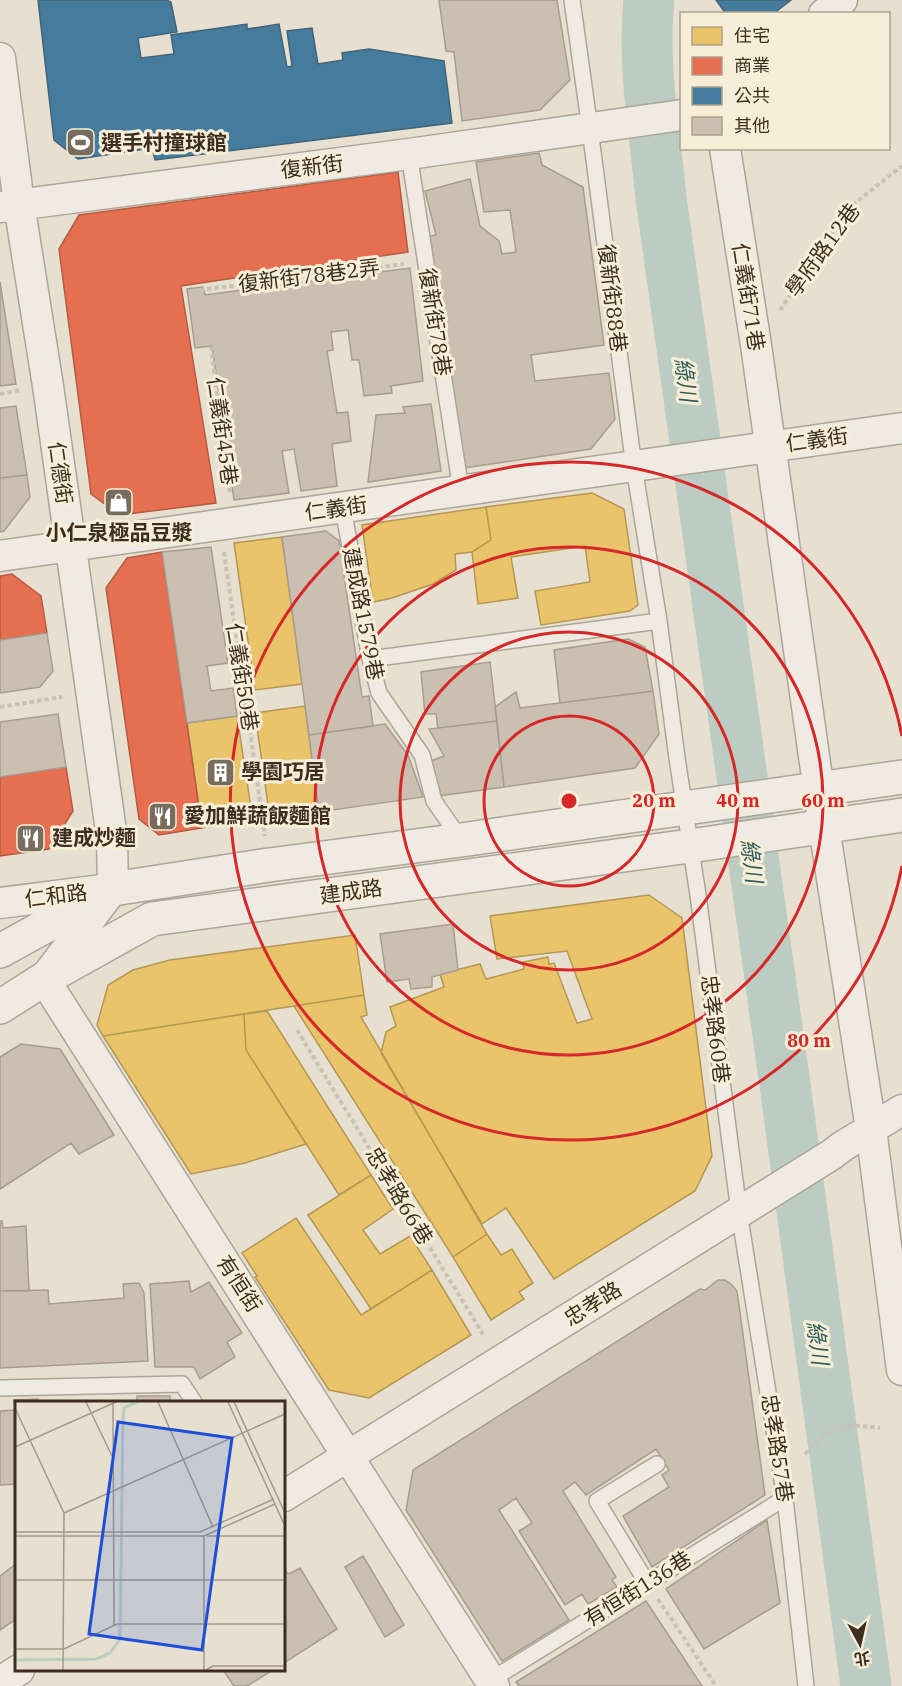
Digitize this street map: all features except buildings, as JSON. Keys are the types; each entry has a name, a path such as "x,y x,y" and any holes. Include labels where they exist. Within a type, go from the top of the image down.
{"street":[{"path":"827,12 842,0"},
{"name":"仁德街","path":"0,58 10,206 48,386 112,838 113,889"},
{"name":"復新街","path":"10,206 409,154 680,115"},
{"name":"仁義街71巷","path":"725,150 756,345 819,788"},
{"name":"仁義街","path":"0,556 902,428"},
{"path":"902,777 819,788 871,1130 902,1370"},
{"name":"建成路","path":"0,951 113,889 819,788"},
{"path":"824,827 902,816"},
{"name":"建成路","path":"0,1007 44,979 152,919 824,827"},
{"path":"44,979 113,889"},
{"name":"仁和路","path":"0,903 113,889"},
{"name":"有恒街","path":"44,979 348,1456 489,1684"},
{"name":"忠孝路","path":"285,1495 902,1110"},
{"path":"0,1682 17,1671"}],"lane":[{"name":"復新街88巷","path":"572,0 634,467 659,621"},
{"name":"復新街78巷","path":"409,154 461,490"},
{"name":"建成路1579巷","path":"343,508 370,659 379,693 422,755 434,801 461,840"},
{"path":"370,659 659,621"},
{"name":"忠孝路60巷","path":"659,621 739,1212"},
{"name":"忠孝路57巷","path":"739,1212 785,1498 806,1686"},
{"path":"0,1388 182,1384 193,1401"},
{"path":"647,1583 597,1501 657,1464"},
{"name":"有恒街136巷","path":"489,1684 785,1498"}],"path":[{"name":"學府路12巷","path":"756,345 850,207 902,166"},
{"name":"復新街78巷2弄","path":"192,291 426,261"},
{"name":"仁義街45巷","path":"210,339 227,524"},
{"name":"仁義街50巷","path":"227,524 230,600 269,865"},
{"path":"0,707 90,693"},
{"name":"忠孝路66巷","path":"297,1030 500,1362"},
{"path":"805,1454 818,1440 834,1429 853,1425 880,1428"},
{"path":"647,1583 716,1686"}],"waterway":[{"name":"綠川","path":"649,0 648,74 661,198 866,1686"}],"place":[{"name":"選手村撞球館","path":"80,143"},
{"name":"小仁泉極品豆漿","path":"119,502"},
{"name":"學園巧居","path":"220,772"},
{"name":"愛加鮮蔬飯麵館","path":"163,816"},
{"name":"建成炒麵","path":"31,838"}]}
